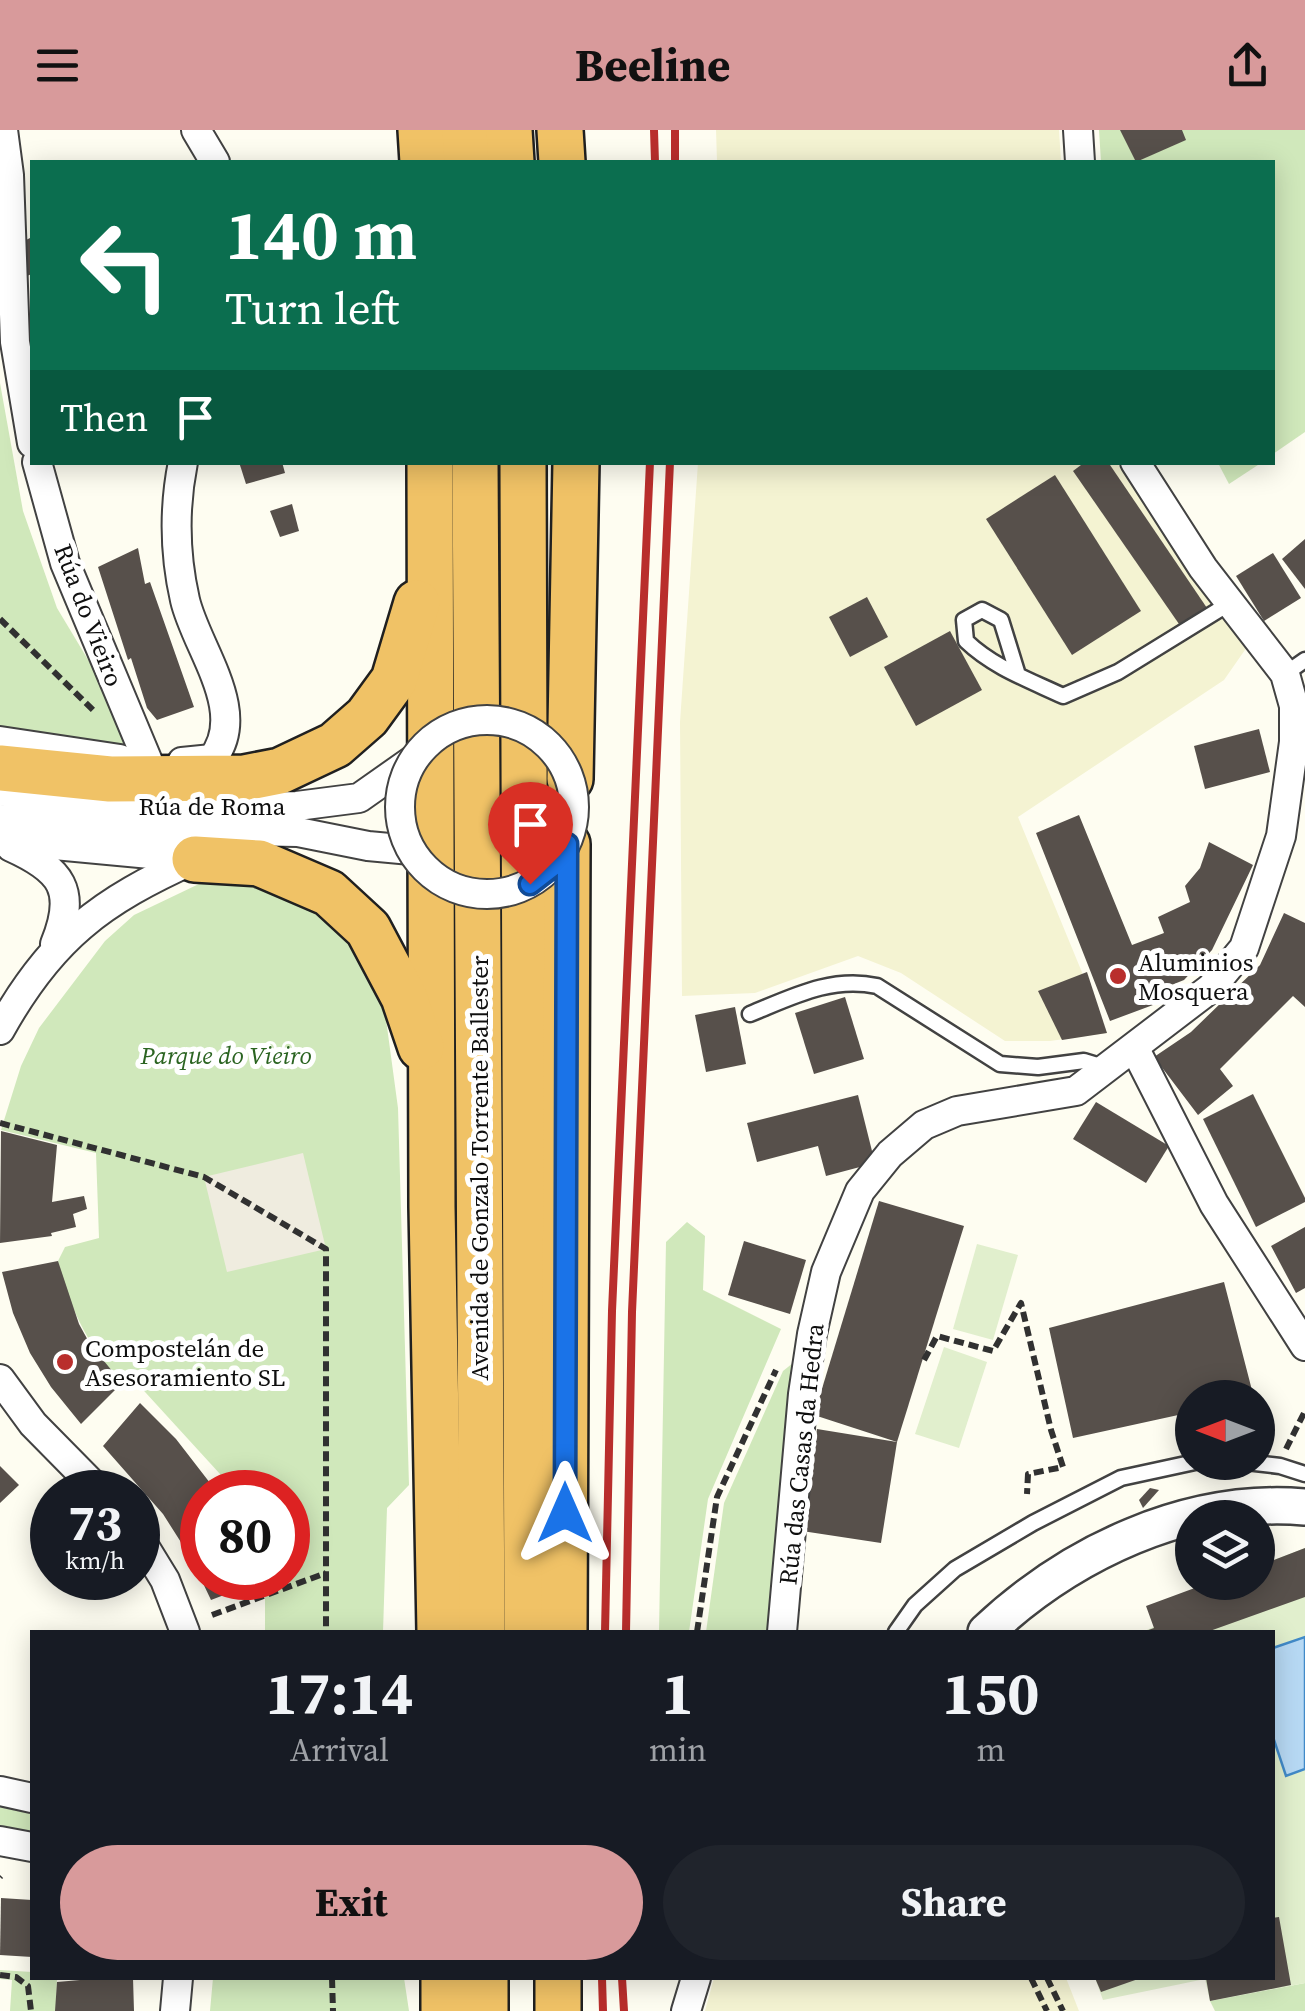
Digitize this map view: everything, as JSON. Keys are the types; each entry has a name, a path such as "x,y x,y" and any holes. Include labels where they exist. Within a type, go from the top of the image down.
{"highway":[{"path":"421,130 423,160"},
{"path":"464,130 468,160"},
{"path":"508,130 511,160"},
{"path":"560,130 562,160"},
{"path":"430,465 432,1078 440,1630"},
{"name":"Avenida de Gonzalo Torrente Ballester","path":"475,465 482,1630"},
{"name":"Avenida de Gonzalo Torrente Ballester","path":"523,465 527,1630"},
{"path":"570,779 576,477"},
{"path":"0,768 110,779 244,778 280,771 308,758 335,745 367,717 394,680 430,563"},
{"path":"187,833 329,893 368,929 404,998 432,1078"},
{"path":"564,1630 567,844"},
{"path":"444,1980 444,2011"},
{"path":"485,1980 486,2011"},
{"path":"529,1980 529,2011"},
{"path":"558,1980 558,2011"}],"street":[{"path":"3,130 9,174 15,342 30,431"},
{"path":"196,130 214,160"},
{"path":"1078,130 1080,160"},
{"name":"Rúa do Vieiro","path":"39,465 65,563 149,764"},
{"name":"Rúa de Roma","path":"0,741 149,764 212,759 222,747 220,686 186,603 176,542 184,465"},
{"path":"1136,465 1230,603 1295,667"},
{"name":"Rúa das Casas da Hedra","path":"782,1630 812,1334 826,1272 860,1191 890,1154 924,1126 957,1111 1076,1092 1211,988 1244,948 1297,787 1295,667"},
{"path":"484,719 511,722 537,734 557,754 570,779 574,823 567,844 552,867 530,884 504,894 477,895 450,887 428,872 411,850 402,828 399,805 413,760 432,739 456,725 484,719"},
{"name":"Rúa de Roma","path":"0,818 187,833 297,806 359,798 413,760"},
{"name":"Rúa de Roma","path":"0,791 187,833"},
{"name":"Rúa de Roma","path":"0,841 298,832 411,850"},
{"path":"53,950 87,918 141,883 187,833"},
{"path":"0,841 36,858 63,884 66,916 53,950 0,1030"},
{"path":"1135,1048 1214,1204 1305,1346"},
{"path":"0,1378 34,1424 79,1470"},
{"path":"988,1630 1052,1578 1092,1555 1162,1525 1220,1511 1305,1506"},
{"path":"160,1572 183,1630"},
{"path":"0,1791 30,1798"},
{"path":"0,1841 30,1847"},
{"path":"175,2011 178,1980"},
{"path":"686,2011 695,1980"}],"lane":[{"path":"1018,676 1001,620 982,610 964,620 966,641 983,658 1018,676 1063,696 1118,672 1230,603"},
{"path":"750,1014 823,985 854,980 877,986 905,1001 1000,1064 1038,1067 1084,1060 1108,1068"},
{"path":"1275,1465 1305,1474"},
{"path":"897,1630 915,1606 954,1569 1121,1478 1175,1466"}],"path":[{"path":"0,619 106,721"},
{"path":"0,1123 204,1177 326,1249 326,1630"},
{"path":"924,1360 937,1336 994,1351 1021,1303 1051,1430 1064,1467 1028,1474 1027,1494"},
{"path":"697,1630 718,1497 778,1365 812,1334"},
{"path":"1291,1434 1305,1411"},
{"path":"212,1616 326,1573"},
{"path":"0,1975 16,1977 28,1986 31,2011"},
{"path":"332,1980 333,2011"},
{"path":"1032,1980 1047,2011"},
{"path":"1048,1980 1063,2011"}],"green space":[{"path":"716,130 1059,130 1061,160 717,160"},
{"path":"1099,130 1305,130 1305,432 1275,453 1275,160 1101,160"},
{"path":"0,383 23,511 57,608 135,738 132,747 0,727"},
{"path":"698,465 1118,465 1247,647 1224,680 1018,817 1107,1033 1050,1041 1005,1041 901,973 858,956 755,993 682,996 680,722"},
{"path":"1219,465 1258,465 1229,484"},
{"name":"Parque do Vieiro","path":"249,881 303,897 335,922 360,957 385,1012 398,1108 409,1485 387,1508 383,1630 265,1630 265,1600 310,1600 310,1470 216,1470 135,1381 122,1383 82,1326 58,1261 65,1247 99,1238 96,1153 1,1130 21,1066 39,1028 105,941 134,915 201,883"},
{"path":"687,1222 705,1236 703,1290 781,1329 708,1499 689,1630 659,1630 666,1242"},
{"path":"977,1244 1018,1255 993,1340 953,1329"},
{"path":"944,1347 987,1362 959,1448 915,1434"},
{"path":"798,1359 769,1630 706,1630 724,1503 783,1371"},
{"path":"1305,1548 1305,1983 1210,2001 1205,1980 1275,1980 1275,1630 1147,1630 1216,1600 1275,1600 1275,1559"},
{"path":"0,1807 30,1814 30,1832 0,1825"},
{"path":"0,1970 30,1972 30,1980 57,1980 56,2011 10,2011 12,1980 0,1979"},
{"path":"213,1980 404,1980 409,2011 210,2011"},
{"path":"713,1980 1067,1980 1079,2011 705,2011"},
{"path":"1096,1980 1200,1980 1103,2000"},
{"path":"1305,1983 1305,2011 1215,2011 1210,2001"}],"shaded area":[{"path":"303,1153 326,1249 227,1272 204,1177"}],"water":[{"path":"1305,1637 1305,1769 1286,1776 1275,1743 1275,1647"}],"building":[{"path":"1120,130 1182,130 1186,140 1135,160"},
{"path":"30,238 30,275 24,277 24,241"},
{"path":"240,465 283,465 285,473 246,484"},
{"path":"1081,465 1110,465 1207,608 1179,624 1073,471"},
{"path":"1055,475 1141,611 1072,655 986,519"},
{"path":"292,504 299,531 280,537 270,511"},
{"path":"1305,539 1305,589 1282,559"},
{"path":"138,548 145,584 150,582 194,707 157,720 147,708 131,658 128,660 98,567"},
{"path":"1273,553 1301,598 1264,621 1236,576"},
{"path":"867,597 888,637 850,657 829,617"},
{"path":"950,631 982,690 916,726 884,667"},
{"path":"1259,729 1270,772 1205,789 1194,746"},
{"path":"1079,815 1132,945 1164,933 1158,917 1190,902 1185,886 1200,868 1209,842 1253,865 1212,950 1184,980 1149,994 1153,1005 1110,1021 1036,833"},
{"path":"1284,913 1305,923 1305,1007 1293,996 1220,1069 1233,1086 1198,1115 1154,1057 1191,1032 1260,965"},
{"path":"1087,972 1107,1033 1062,1040 1038,991"},
{"path":"845,997 864,1059 814,1074 795,1013"},
{"path":"735,1007 746,1064 706,1072 695,1015"},
{"path":"1253,1094 1305,1198 1305,1202 1256,1227 1203,1119"},
{"path":"858,1095 875,1163 826,1176 818,1146 757,1162 747,1123"},
{"path":"1096,1102 1169,1146 1146,1183 1073,1139"},
{"path":"1,1131 57,1145 52,1202 84,1196 87,1209 73,1214 76,1227 51,1233 52,1236 0,1243"},
{"path":"879,1201 964,1226 897,1442 814,1415"},
{"path":"1305,1227 1305,1288 1296,1293 1271,1246"},
{"path":"744,1241 806,1260 790,1314 728,1295"},
{"path":"58,1261 79,1324 122,1383 81,1424 30,1353 2,1272"},
{"path":"1224,1282 1249,1380 1175,1380 1175,1416 1073,1438 1049,1328"},
{"path":"140,1403 176,1439 200,1470 180,1470 180,1541 160,1511 160,1470 124,1470 103,1446"},
{"path":"817,1429 897,1442 881,1543 802,1531"},
{"path":"0,1466 19,1485 0,1503"},
{"path":"1150,1488 1159,1490 1143,1508 1139,1500"},
{"path":"1305,1548 1305,1597 1213,1630 1148,1630 1154,1628 1146,1606 1175,1595 1175,1600 1275,1600 1275,1559"},
{"path":"1,1898 30,1900 30,1957 0,1955"},
{"path":"1279,1917 1291,1985 1210,2001 1206,1980 1275,1980 1275,1918"},
{"path":"133,1980 134,2011 55,2011 57,1982"},
{"path":"1096,1980 1135,1980 1101,1992"}],"railway":[{"path":"654,130 655,160"},
{"path":"675,130 675,160"},
{"path":"605,1630 612,1311 650,465"},
{"path":"626,1630 632,1312 670,465"},
{"path":"602,1980 603,2011"},
{"path":"622,1980 624,2011"}],"place":[{"name":"Aluminios Mosquera","path":"1118,976"},
{"name":"Compostelán de Asesoramiento SL","path":"65,1362"}],"route":[{"path":"530,884 552,867 567,844 565,1513"}]}
